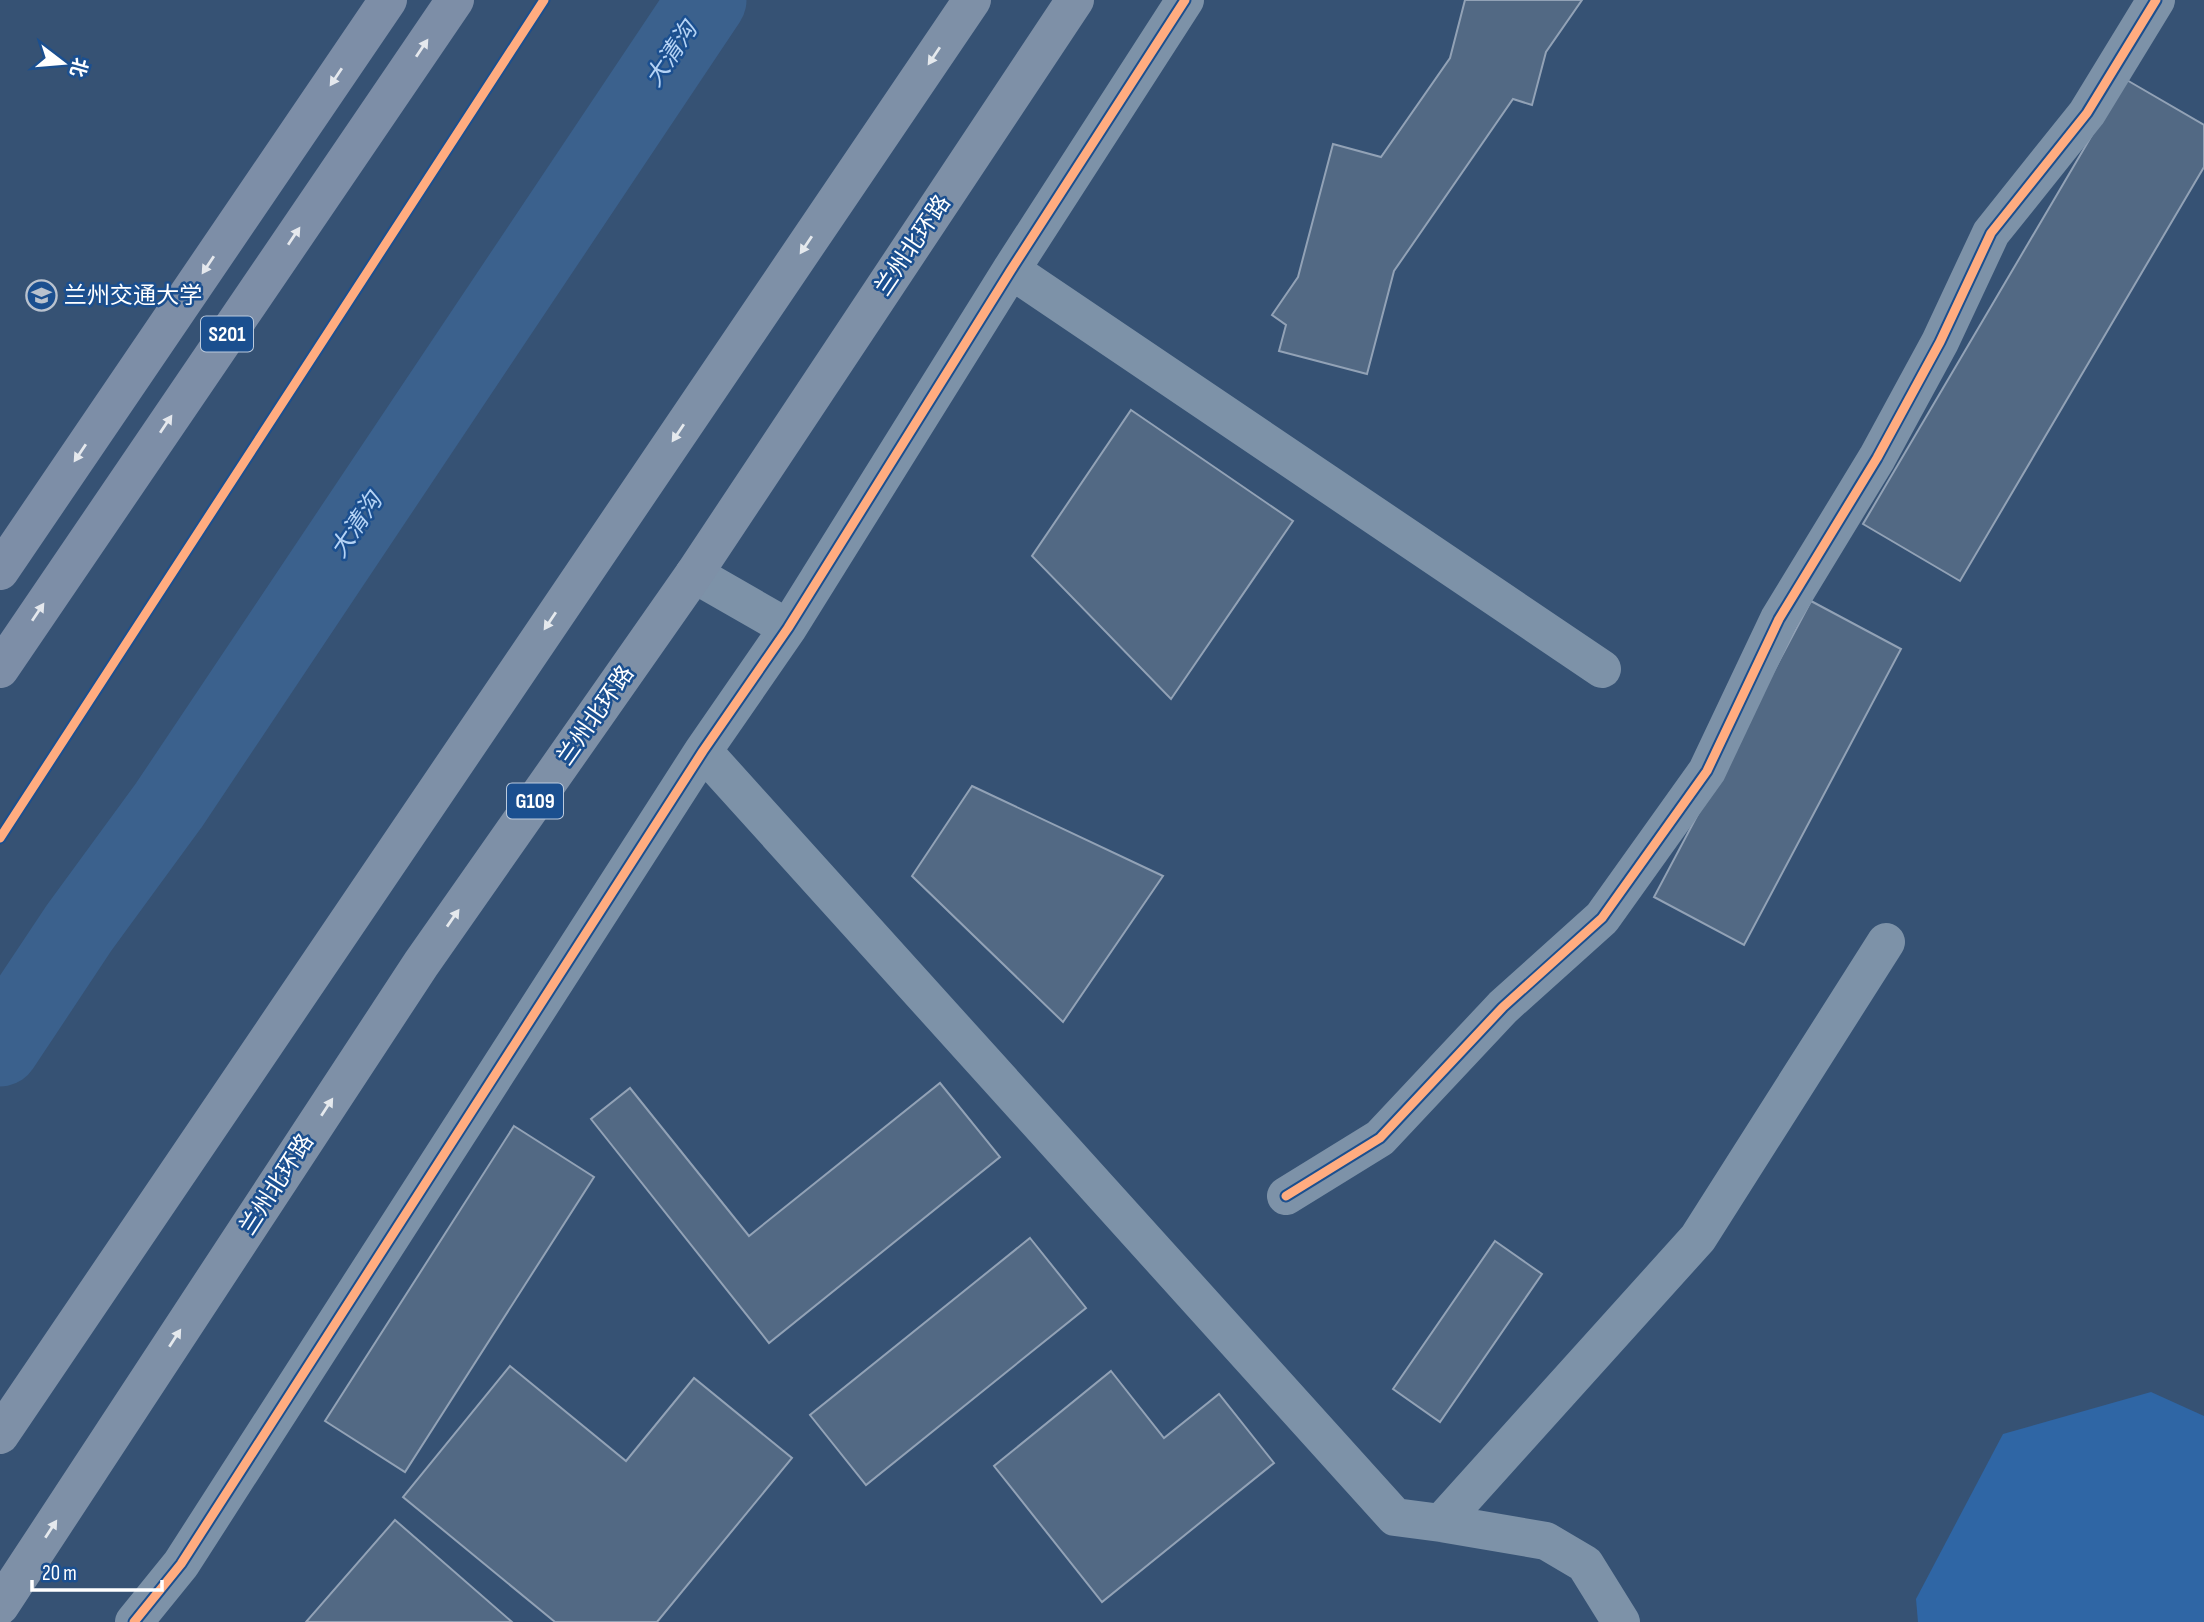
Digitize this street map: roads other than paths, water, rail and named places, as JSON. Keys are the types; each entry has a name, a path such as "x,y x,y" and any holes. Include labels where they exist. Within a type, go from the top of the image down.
{"highway":[{"path":"0,1435 972,0"},
{"name":"兰州北环路","path":"0,1606 421,964 694,574 1075,0"}],"main road":[{"name":"S201","path":"0,571 388,0"},
{"name":"S201","path":"0,669 455,0"}],"street":[{"path":"134,1622 181,1564 703,751 788,628 1011,271 1185,0"},
{"path":"1286,1196 1380,1138 1503,1007 1602,918 1707,771 1779,619 1877,458 1940,342 1991,233 2087,113 2156,0"},
{"path":"1011,271 1602,669"},
{"path":"694,574 788,628"},
{"path":"703,751 1395,1517 1441,1522 1546,1541 1585,1564 1621,1622"},
{"path":"1441,1522 1698,1238 1886,942"}],"waterway":[{"name":"大清沟","path":"0,1047 79,928 169,805 707,0"}],"place":[{"name":"兰州交通大学","path":"41,295"}]}
